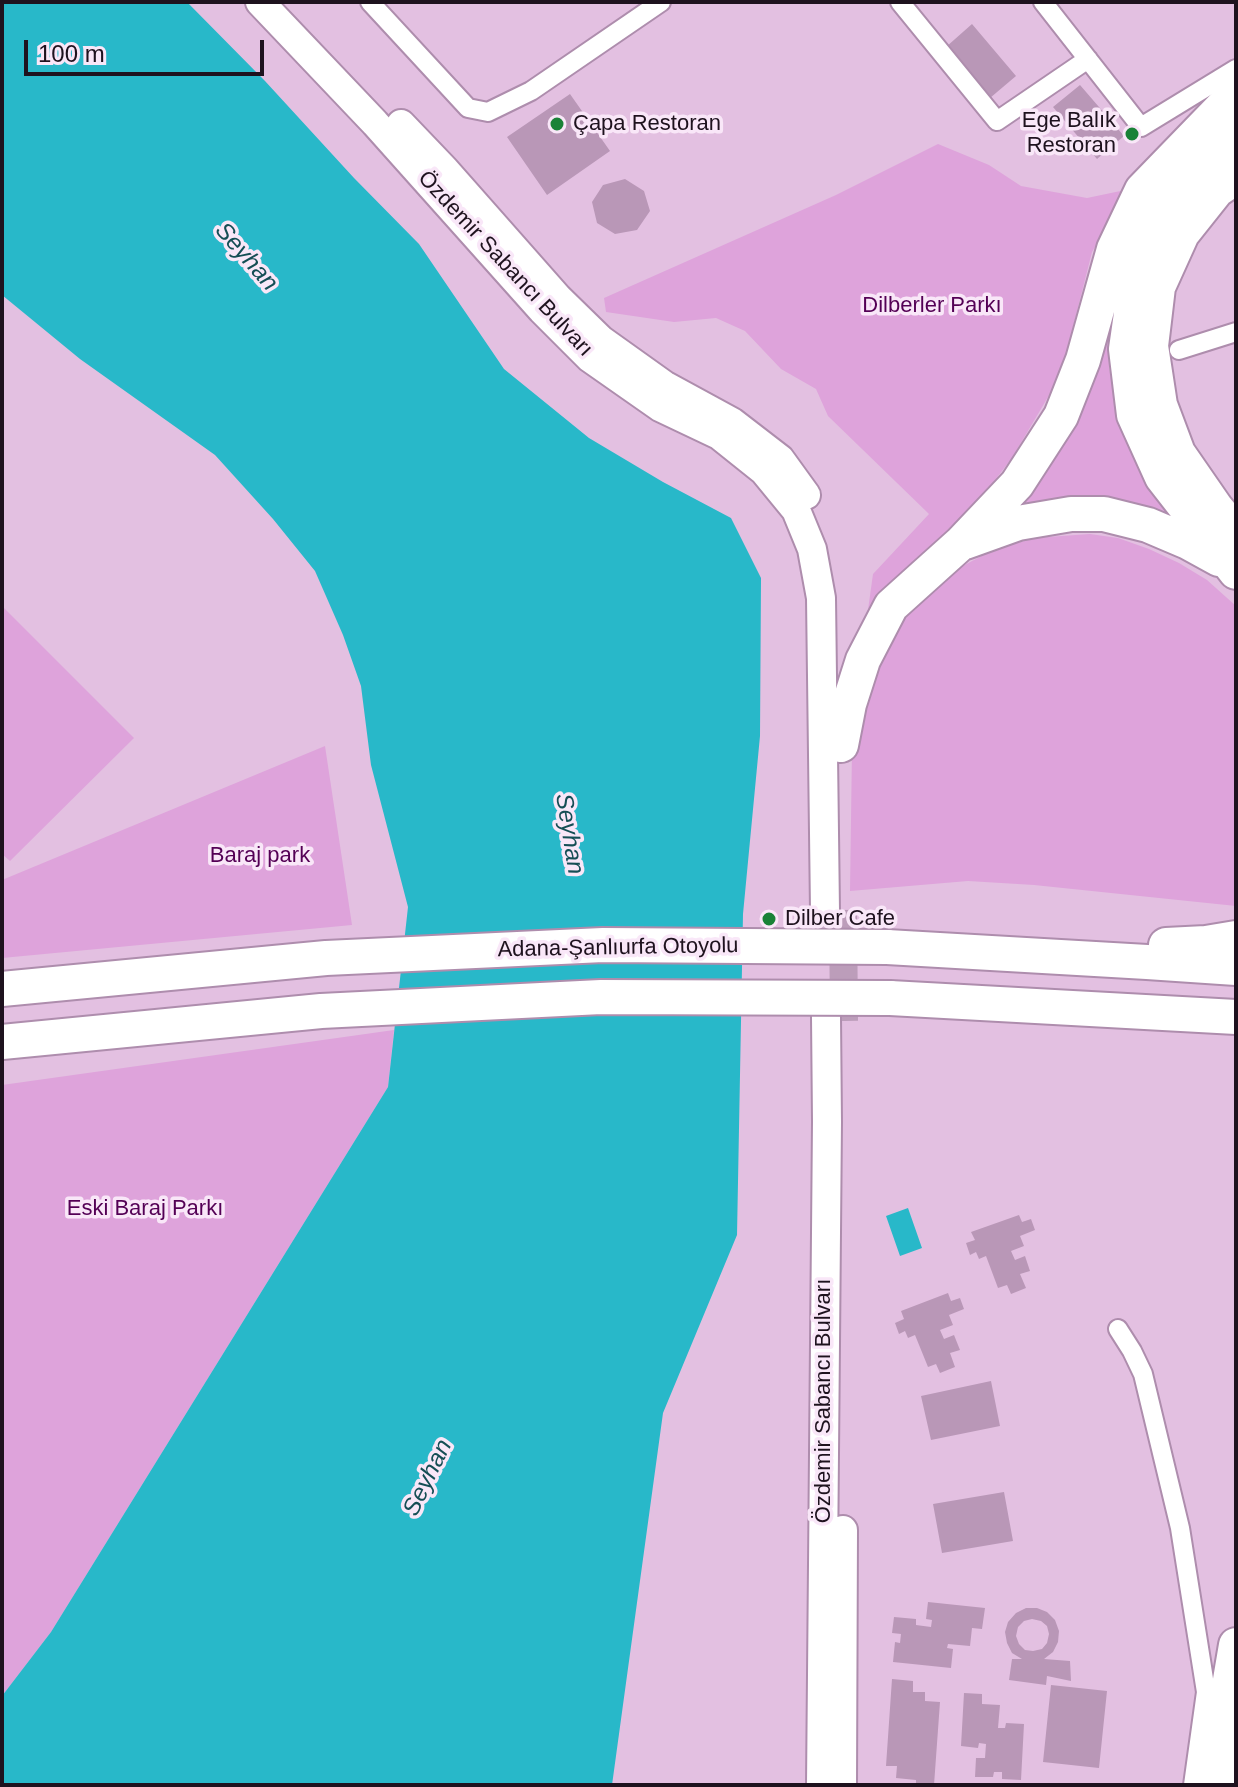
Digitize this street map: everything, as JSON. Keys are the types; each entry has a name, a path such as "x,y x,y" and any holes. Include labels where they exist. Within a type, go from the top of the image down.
{"highway":[{"path":"841,745 849,704 863,660 891,606 961,543 1017,484 1061,416 1083,360 1114,249 1142,190 1236,93"},
{"path":"1232,568 1162,477 1134,415 1126,349 1135,286 1162,220 1205,164 1236,135"},
{"path":"1236,177 1217,190 1182,234 1158,287 1151,346 1160,405 1178,453 1236,532"},
{"path":"961,543 1018,523 1071,514 1104,514 1148,525 1188,542 1232,568"},
{"path":"990,953 1206,943 1236,938"},
{"name":"Adana-Şanlıurfa Otoyolu","path":"2,989 326,958 603,945 887,947 1236,968"},
{"path":"2,1042 352,1009 601,997 890,998 1236,1017"},
{"path":"1033,1005 1156,1020 1236,1037"},
{"path":"1218,1785 1223,1721 1236,1645"}],"main road":[{"name":"Özdemir Sabancı Bulvarı","path":"260,2 375,123 542,310 590,358 660,407 719,435 764,471 796,510 812,549 821,598 834,911 841,745 840,597 830,546 812,503 780,459 732,422 664,385 601,340 558,298 445,170 284,2"},
{"name":"Özdemir Sabancı Bulvarı","path":"821,1785 827,1122 835,1019 842,1785"}],"street":[{"path":"370,2 468,108 488,112 531,91 661,2"},
{"path":"900,2 997,121 1088,59"},
{"path":"1043,2 1141,127 1236,69"},
{"path":"1179,350 1236,332"},
{"path":"1118,1329 1143,1374 1180,1528 1206,1692 1193,1785"}],"green space":[{"name":"Dilberler Parkı","path":"938,144 989,165 1021,186 1087,198 1130,189 1092,252 1061,375 1012,458 955,532 918,559 868,610 873,574 929,514 828,416 816,389 781,369 745,331 716,318 674,322 606,312 604,298 836,195"},
{"path":"1115,289 1109,367 1121,427 1140,473 1183,530 1012,513"},
{"path":"1090,534 1118,538 1179,563 1207,580 1236,606 1236,906 968,881 850,891 852,748 867,685 901,618 957,569 991,551 1033,538"},
{"path":"2,606 134,738 10,861 2,854"},
{"name":"Baraj park","path":"325,746 352,925 2,958 2,880"},
{"name":"Eski Baraj Parkı","path":"394,1030 388,1087 51,1632 2,1696 2,1085"}],"water":[{"name":"Seyhan","path":"2,2 187,2 419,244 504,369 589,438 731,518 761,578 760,736 743,914 737,1235 663,1413 612,1785 2,1785 2,1696 51,1632 388,1087 408,907 371,765 361,686 315,571 215,455 80,359 2,295"},
{"path":"908,1208 922,1248 900,1256 886,1216"}],"building":[{"path":"972,24 1016,76 990,98 946,47"},
{"path":"1080,85 1124,136 1097,159 1053,107"},
{"path":"570,94 610,151 547,195 507,137"},
{"path":"625,179 644,191 650,211 637,230 615,234 597,223 592,202 603,185"},
{"path":"1019,1215 1022,1222 1031,1219 1035,1230 1020,1236 1024,1246 1011,1251 1015,1260 1025,1256 1030,1271 1020,1274 1026,1288 1011,1294 1007,1285 998,1288 986,1256 979,1259 976,1252 970,1255 966,1243 975,1240 971,1232"},
{"path":"948,1293 951,1301 960,1298 964,1309 949,1315 953,1325 940,1330 944,1339 954,1335 960,1350 950,1353 955,1367 940,1373 936,1364 928,1367 915,1335 908,1338 905,1331 899,1334 895,1323 904,1319 901,1311"},
{"path":"991,1381 1000,1426 931,1440 921,1396"},
{"path":"1004,1492 1013,1541 942,1553 933,1504"},
{"path":"928,1602 985,1608 982,1629 972,1628 970,1646 948,1644 947,1648 953,1649 951,1668 893,1662 895,1642 900,1643 901,1634 892,1633 894,1617 916,1619 916,1625 931,1627 932,1620 926,1619"},
{"path":"1026,1608 1037,1608 1055,1620 1059,1631 1058,1642 1053,1652 1044,1659 1070,1661 1071,1681 1047,1676 1046,1685 1009,1680 1012,1659 1022,1659 1012,1653 1005,1632 1008,1622","holes":["1024,1621 1041,1621 1047,1626 1047,1643 1042,1649 1025,1650 1016,1636 1018,1627"]},
{"path":"892,1679 913,1681 913,1692 925,1692 925,1701 940,1702 934,1785 916,1785 916,1780 896,1778 897,1766 886,1766"},
{"path":"1051,1685 1107,1691 1099,1768 1043,1762"},
{"path":"964,1693 982,1694 982,1704 1000,1705 998,1728 1005,1728 1006,1723 1024,1724 1021,1780 1002,1779 1002,1772 994,1772 993,1777 975,1777 976,1758 985,1758 986,1744 979,1743 978,1748 961,1746"}],"tunnel":[{"path":"843,910 844,1021"}],"place":[{"name":"Çapa Restoran","path":"557,124"},
{"name":"Ege Balık Restoran","path":"1132,134"},
{"name":"Dilber Cafe","path":"769,919"}]}
